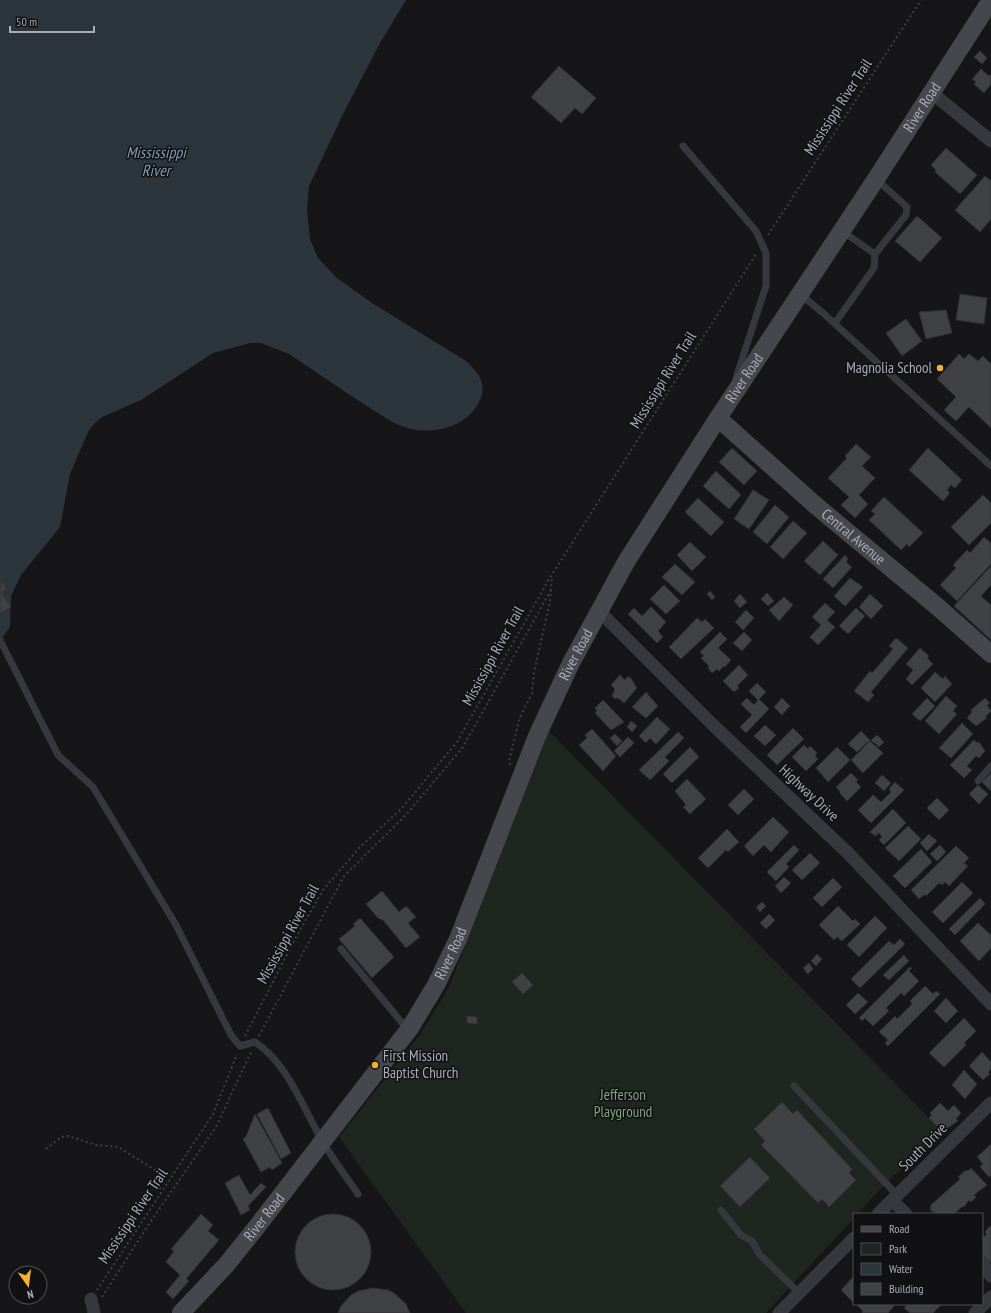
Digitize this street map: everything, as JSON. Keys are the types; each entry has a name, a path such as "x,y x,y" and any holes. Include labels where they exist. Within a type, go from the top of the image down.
{"main road":[{"name":"River Road","path":"181,1313 227,1264 408,1030 436,985 458,939 537,736 568,669 626,562 718,418 876,179 991,0"},
{"name":"Central Avenue","path":"718,418 814,504 939,608 991,654"}],"street":[{"path":"932,93 991,141"},
{"name":"Highway Drive","path":"599,611 714,726 849,854 991,1004"},
{"name":"South Drive","path":"879,1213 991,1103"},
{"path":"895,1198 905,1213"},
{"path":"779,1313 853,1239"},
{"path":"983,1264 991,1276"},
{"path":"975,1313 991,1297"}],"lane":[{"path":"683,146 756,231 766,253 766,286 728,403"},
{"path":"835,323 874,268 875,254 906,215 907,207 876,179"},
{"path":"842,231 875,254"},
{"path":"800,294 835,323 991,466"},
{"path":"0,640 58,755 93,787 176,925 231,1036 240,1046 256,1042 266,1049 280,1064 322,1141 358,1194"},
{"path":"978,781 991,766"},
{"path":"341,949 408,1030"},
{"path":"794,1086 895,1198"},
{"path":"721,1210 741,1235 752,1241 760,1255 799,1293"}],"path":[{"name":"Mississippi River Trail","path":"93,1307 161,1194 213,1114 240,1046 295,939 323,890 359,848 402,808 457,742 552,575 762,244 921,0"},
{"path":"517,786 509,761 520,717 532,693 534,672 550,601 552,575"},
{"path":"93,1307 101,1299 153,1218 216,1127 256,1042 344,876 406,815 463,747 551,590"},
{"path":"46,1149 61,1137 68,1136 96,1145 118,1147 157,1171 161,1194"}],"green space":[{"name":"Jefferson Playground","path":"548,730 945,1134 893,1176 858,1213 853,1213 853,1219 766,1313 466,1313 339,1137 421,1033 449,987"}],"water":[{"name":"Mississippi River","path":"0,0 406,0 380,43 343,114 309,186 307,210 310,239 318,258 337,278 372,303 466,361 480,378 483,389 480,400 474,410 458,423 437,430 415,430 404,427 386,418 289,354 261,343 250,343 213,353 141,400 102,417 88,432 70,474 60,527 21,575 11,596 10,627 0,641"}],"building":[{"path":"980,51 987,58 982,64 974,57"},
{"path":"559,66 596,98 582,114 575,108 561,123 531,97"},
{"path":"981,69 989,76 991,74 991,84 984,93 974,84 976,82 972,79"},
{"path":"946,148 977,175 960,194 935,172 936,170 931,165"},
{"path":"985,176 991,181 991,219 980,232 955,210"},
{"path":"917,216 942,238 920,262 895,241"},
{"path":"960,294 987,298 984,324 956,320"},
{"path":"946,310 952,333 926,339 919,312"},
{"path":"906,319 922,341 902,356 886,333"},
{"path":"959,354 964,359 969,354 978,361 983,356 991,364 991,428 969,407 956,421 944,410 956,397 937,379"},
{"path":"856,444 871,457 862,466 875,478 859,495 868,504 855,518 841,505 849,497 828,478 847,458 845,456"},
{"path":"732,448 757,471 744,485 719,462"},
{"path":"928,448 962,480 955,488 951,485 947,490 950,493 943,501 909,470"},
{"path":"716,471 741,495 729,509 703,486"},
{"path":"753,490 769,500 749,529 734,519"},
{"path":"983,495 991,503 991,523 969,545 951,527"},
{"path":"884,497 923,533 909,547 907,544 901,550 869,520 875,514 871,511"},
{"path":"698,498 724,522 711,536 685,512"},
{"path":"775,505 789,517 767,544 753,532"},
{"path":"793,521 807,533 783,559 770,547"},
{"path":"984,537 991,543 991,564 957,601 940,585 956,568 953,565 967,550 970,553"},
{"path":"823,541 838,555 820,575 804,561"},
{"path":"690,542 706,557 692,571 677,555"},
{"path":"845,555 848,559 846,562 852,567 833,588 823,579"},
{"path":"675,564 695,582 682,595 662,577"},
{"path":"991,566 991,585 981,596 991,605 991,640 954,606"},
{"path":"850,578 863,587 845,606 834,596"},
{"path":"0,582 4,583 6,589 2,593 11,607 0,614"},
{"path":"664,585 680,601 666,614 650,599"},
{"path":"710,591 715,597 712,600 707,594"},
{"path":"767,593 774,601 768,606 761,599"},
{"path":"740,594 747,602 740,608 734,601"},
{"path":"870,594 883,606 871,619 859,607"},
{"path":"784,597 793,605 779,621 769,610"},
{"path":"825,603 835,612 827,620 835,627 818,645 810,637 821,625 812,617"},
{"path":"651,607 666,622 658,631 663,637 657,643 628,614 634,608 642,616"},
{"path":"856,608 865,616 848,634 839,626"},
{"path":"746,610 754,618 743,630 735,622"},
{"path":"697,618 702,622 705,619 714,628 681,659 669,647"},
{"path":"720,632 727,639 718,648 731,660 725,667 724,666 719,671 717,669 712,673 708,668 709,666 701,658 704,656 700,652"},
{"path":"744,632 752,640 742,651 733,643"},
{"path":"896,638 908,648 871,692 874,695 868,702 854,691 870,671 872,673 893,649 889,646"},
{"path":"920,648 929,656 927,658 933,664 912,685 906,679 913,670 906,664"},
{"path":"739,665 748,675 737,686 739,688 734,692 723,681"},
{"path":"935,672 943,679 945,676 952,684 935,702 921,688"},
{"path":"620,675 625,680 627,677 630,677 637,688 624,703 618,698 615,699 612,696 615,689 611,685"},
{"path":"757,683 766,692 758,700 749,691"},
{"path":"646,692 658,706 646,718 632,707"},
{"path":"946,696 957,706 953,711 957,714 939,734 925,721"},
{"path":"747,698 754,705 759,699 769,709 746,733 740,727 752,715 741,704"},
{"path":"782,698 790,706 782,715 774,707"},
{"path":"927,698 935,706 920,721 912,714"},
{"path":"985,698 990,703 987,705 991,711 985,717 987,718 976,726 967,718 972,712 971,710"},
{"path":"603,700 624,722 611,730 595,713 597,711 595,708"},
{"path":"657,717 670,729 656,744 650,738 646,743 639,736"},
{"path":"631,721 637,726 632,732 627,727"},
{"path":"962,723 973,734 951,758 939,748"},
{"path":"765,725 776,735 765,746 754,736"},
{"path":"793,728 804,739 777,765 767,755"},
{"path":"592,729 616,756 603,771 579,745 587,738 585,735"},
{"path":"861,731 870,740 857,752 848,744"},
{"path":"678,732 684,738 665,757 669,761 650,780 639,770"},
{"path":"615,734 622,741 617,746 610,738"},
{"path":"877,735 884,742 879,747 871,740"},
{"path":"628,737 634,743 620,757 614,751"},
{"path":"974,740 977,743 979,742 985,751 979,758 976,756 967,766 972,770 964,778 950,765"},
{"path":"870,741 883,753 863,773 851,760"},
{"path":"804,745 808,749 810,746 817,753 815,756 818,759 806,771 792,757"},
{"path":"690,747 699,757 672,783 663,774"},
{"path":"837,747 850,760 828,782 816,768"},
{"path":"851,773 858,780 856,782 861,787 847,801 836,787"},
{"path":"991,773 991,791 982,782"},
{"path":"882,775 891,783 884,791 875,783"},
{"path":"687,779 706,799 690,814 683,807 686,805 675,791"},
{"path":"895,782 904,790 871,823 858,810 873,795 881,802 891,792 889,789"},
{"path":"978,785 988,794 979,804 969,794"},
{"path":"744,789 754,799 738,815 728,805"},
{"path":"937,798 949,810 939,820 927,808"},
{"path":"893,809 906,823 884,845 879,840 882,837 879,833 875,836 870,832"},
{"path":"773,817 789,832 771,852 764,845 753,856 744,846"},
{"path":"908,826 921,839 899,861 885,848"},
{"path":"727,829 739,842 728,852 726,850 708,868 698,858"},
{"path":"929,834 937,841 927,851 920,843"},
{"path":"794,845 799,850 786,864 789,867 776,881 767,872"},
{"path":"940,845 946,852 937,861 930,854"},
{"path":"956,846 969,858 964,863 968,866 949,886 945,882 942,885 939,883 926,896 925,894 919,899 911,890"},
{"path":"921,849 932,862 905,888 893,876"},
{"path":"810,853 820,863 802,880 792,870"},
{"path":"784,877 791,883 781,893 775,886"},
{"path":"833,878 842,887 822,907 813,898"},
{"path":"962,882 973,893 943,923 932,912"},
{"path":"382,891 399,912 406,906 416,917 408,923 420,937 406,948 383,920 378,918 366,904"},
{"path":"980,898 985,904 955,935 949,929"},
{"path":"762,902 766,906 760,912 756,907"},
{"path":"838,906 853,921 855,919 860,924 842,941 837,937 834,940 819,925"},
{"path":"769,914 775,920 766,929 760,923"},
{"path":"875,916 887,928 859,957 847,945"},
{"path":"360,918 394,957 372,978 339,939 355,926 353,924"},
{"path":"978,923 991,935 991,948 979,961 960,941"},
{"path":"900,939 905,944 860,988 851,979 889,941 894,945"},
{"path":"817,954 822,959 816,966 811,961"},
{"path":"904,955 909,961 889,980 883,975"},
{"path":"809,963 813,969 808,974 803,968"},
{"path":"910,967 912,968 909,971 919,981 904,996 901,993 886,1008 889,1011 873,1026 865,1018 862,1021 859,1018"},
{"path":"522,973 533,985 523,994 512,982"},
{"path":"925,986 933,994 936,991 940,994 888,1046 885,1043 888,1040 879,1032 895,1016 897,1019 912,1004 910,1001"},
{"path":"858,993 868,1002 855,1014 846,1005"},
{"path":"946,998 958,1011 946,1023 934,1011"},
{"path":"467,1016 477,1017 477,1024 467,1023"},
{"path":"964,1018 976,1031 964,1043 966,1045 944,1067 929,1053"},
{"path":"982,1052 991,1062 991,1069 988,1072 990,1074 983,1080 969,1066"},
{"path":"964,1070 977,1084 965,1099 952,1085"},
{"path":"782,1102 793,1114 797,1110 852,1169 849,1173 856,1180 829,1207 822,1199 818,1203 761,1145 765,1141 754,1129"},
{"path":"940,1103 948,1111 954,1105 961,1113 956,1119 958,1121 946,1129 940,1123 937,1126 929,1118 932,1115 930,1113"},
{"path":"268,1108 291,1153 281,1159 257,1114"},
{"path":"255,1114 282,1163 272,1170 270,1167 261,1172 243,1139 246,1137"},
{"path":"991,1144 991,1175 989,1177 980,1167 983,1164 977,1157"},
{"path":"750,1157 770,1178 740,1207 720,1186"},
{"path":"971,1168 987,1185 974,1195 976,1197 971,1202 969,1200 964,1207 963,1206 955,1213 935,1213 930,1210 931,1205 960,1179 958,1177 966,1170 968,1171"},
{"path":"239,1175 250,1195 261,1183 266,1187 248,1206 250,1210 241,1215 225,1183"},
{"path":"201,1214 213,1225 208,1231 219,1240 186,1279 189,1281 173,1299 166,1292 180,1275 166,1262 174,1251 171,1249"},
{"path":"333,1214 347,1217 360,1225 368,1238 371,1252 368,1266 360,1279 347,1287 333,1290 319,1287 306,1279 298,1266 295,1252 298,1238 306,1225 319,1217"},
{"path":"990,1226 991,1227 991,1263 983,1255 983,1236 984,1237 987,1234 985,1232"},
{"path":"853,1277 853,1302 841,1290"},
{"path":"373,1288 388,1290 394,1293 406,1304 410,1313 338,1313 341,1306 351,1295 358,1291"},
{"path":"857,1305 894,1306 888,1313 862,1313 863,1311"},
{"path":"907,1305 941,1305 933,1313 910,1313 904,1308"}],"place":[{"name":"Magnolia School","path":"940,368"},
{"name":"First Mission Baptist Church","path":"375,1065"}]}
